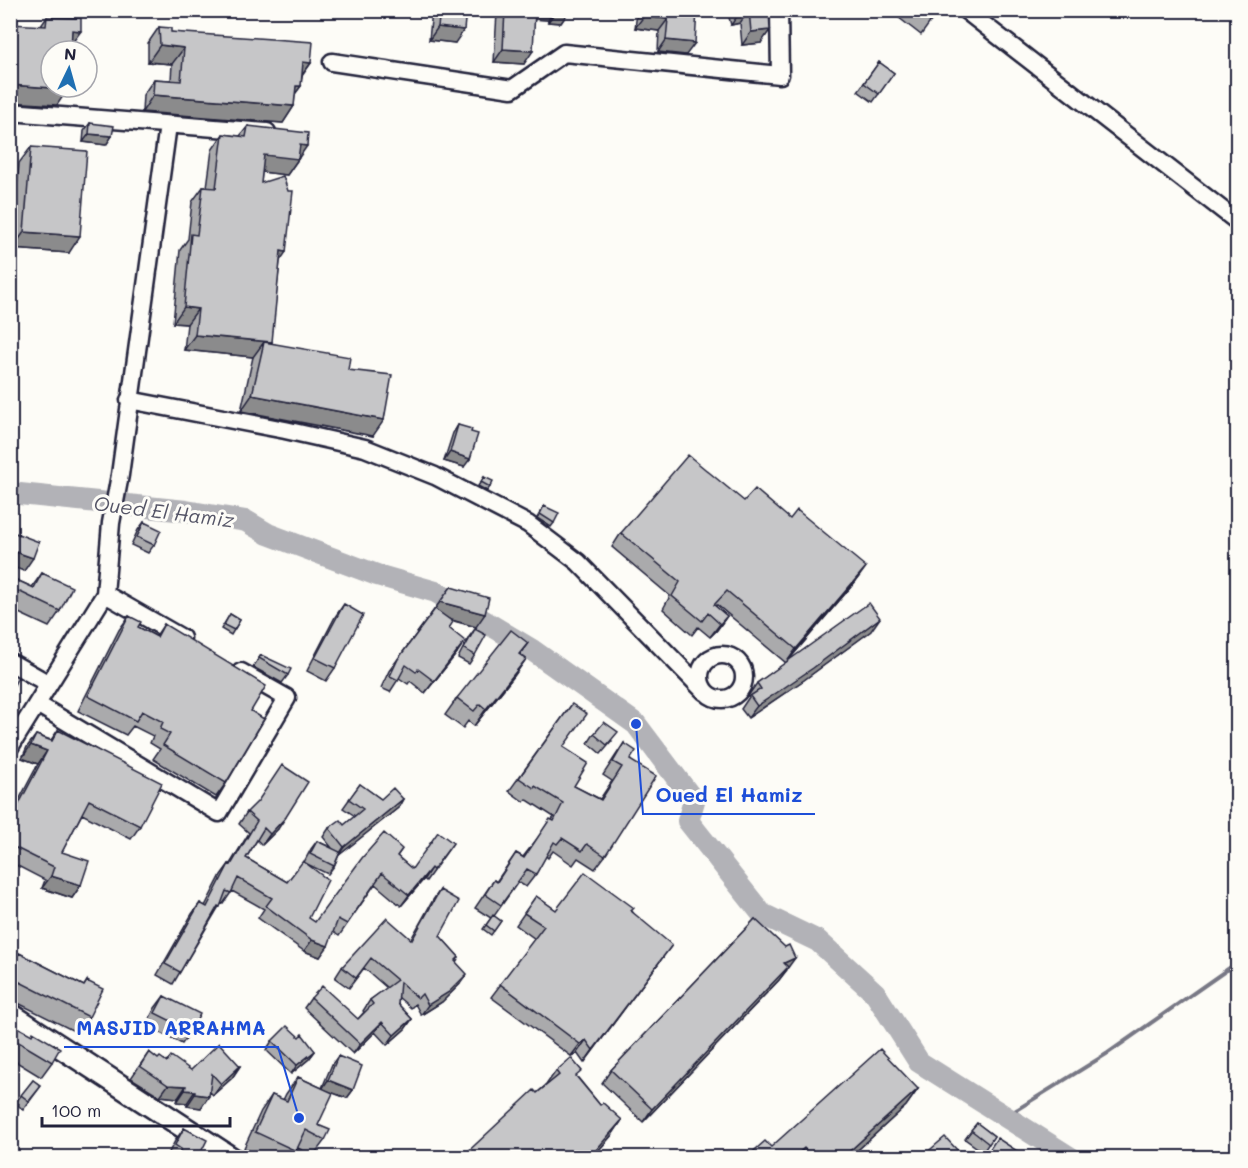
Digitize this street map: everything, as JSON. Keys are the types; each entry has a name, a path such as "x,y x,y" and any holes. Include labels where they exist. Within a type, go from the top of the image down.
{"main road":[{"path":"10,1014 81,1058 208,1152 231,1158"}],"street":[{"path":"332,62 512,89 564,53 780,75 779,10"},
{"path":"965,10 1238,222"},
{"path":"10,112 281,133"},
{"path":"10,747 105,594 111,523 120,475 168,125"},
{"path":"129,400 365,447 435,476 528,524 578,562 705,692"},
{"path":"105,594 196,646"},
{"path":"10,662 49,684"},
{"path":"37,704 219,813 287,698 226,663"}],"building":[{"path":"440,10 466,10 464,30 438,27"},
{"path":"505,10 535,10 533,51 503,49"},
{"path":"537,10 567,10 567,14 554,14 554,11"},
{"path":"644,10 697,10 695,43 666,40 668,19 644,16"},
{"path":"749,10 769,10 770,30 751,32"},
{"path":"915,10 939,10 930,22"},
{"path":"47,17 81,18 81,31 72,30 72,39 39,39 39,87 10,85 10,24 46,26"},
{"path":"159,27 171,28 171,32 313,42 311,63 303,62 301,86 296,86 294,106 153,95 154,79 181,81 184,48 160,45"},
{"path":"879,62 894,73 879,94 864,83"},
{"path":"90,123 114,126 112,136 89,134"},
{"path":"248,126 308,133 307,146 300,145 298,159 264,155 261,183 283,176 288,191 293,191 286,252 281,251 272,342 195,335 198,309 184,307 191,234 197,235 203,187 216,188 223,134 246,137"},
{"path":"31,147 87,151 80,236 24,232"},
{"path":"264,342 350,357 348,370 392,375 384,420 252,395"},
{"path":"458,425 472,429 471,432 478,434 470,459 450,452"},
{"path":"688,455 744,501 755,489 790,519 797,510 866,567 796,649 727,591 714,605 727,616 720,624 708,613 702,621 672,596 680,582 621,533"},
{"path":"484,477 493,481 490,487 481,482"},
{"path":"544,506 559,513 554,523 540,514"},
{"path":"144,522 161,530 154,545 137,537"},
{"path":"10,531 39,542 33,558 10,550"},
{"path":"42,573 72,587 60,611 14,589 10,595 10,577 34,588"},
{"path":"451,587 489,598 485,614 440,602"},
{"path":"869,603 880,618 757,706 750,696 761,689 757,683"},
{"path":"344,604 363,615 335,668 315,658"},
{"path":"435,609 453,622 449,628 465,641 434,681 418,669 416,672 406,665 398,680 390,676 398,659"},
{"path":"230,614 240,620 234,630 224,625"},
{"path":"129,616 141,622 138,627 157,637 164,624 266,686 251,711 264,719 226,783 163,745 170,734 160,729 163,722 142,711 136,721 88,696"},
{"path":"475,629 486,635 475,655 464,649"},
{"path":"511,630 528,643 519,654 526,659 486,709 480,704 474,711 457,698"},
{"path":"261,655 291,669 288,675 259,658"},
{"path":"10,673 18,677 10,693"},
{"path":"572,704 587,714 563,747 588,763 574,786 601,800 622,767 613,762 624,743 636,751 630,760 656,776 605,856 587,844 582,851 562,838 557,844 554,842 536,874 527,869 501,905 485,894 494,880 497,882 516,853 524,858 550,819 554,821 563,803 519,778"},
{"path":"604,722 618,732 607,745 594,734"},
{"path":"58,730 162,783 140,826 89,800 62,852 89,861 81,885 51,876 54,867 10,845 10,821 47,751 31,745 36,735 52,741"},
{"path":"282,765 308,782 286,817 270,834 264,828 246,858 287,882 303,861 328,880 309,918 315,922 362,858 384,833 402,849 397,856 412,869 438,832 453,843 433,870 431,868 409,895 382,873 347,924 338,919 328,946 312,940 266,906 272,898 238,878 231,893 226,891 220,907 218,906 180,972 165,964 200,903 207,907 229,864 231,865 257,821 247,812 258,801"},
{"path":"360,784 381,799 393,788 403,799 344,847 329,828 340,820 344,825 363,809 349,799"},
{"path":"317,841 340,852 334,866 310,854"},
{"path":"585,872 634,908 631,911 672,945 593,1050 586,1040 580,1044 500,984 544,926 524,913 536,896 556,910"},
{"path":"440,890 459,901 440,936 459,957 455,961 467,974 449,992 428,1005 422,994 418,998 400,982 398,1004 412,1019 394,1035 382,1022 360,1044 311,998 322,986 358,1019 373,1004 370,1000 397,980 371,958 356,978 342,967 387,918 412,940"},
{"path":"493,915 501,921 494,931 486,925"},
{"path":"755,919 785,947 789,945 795,958 784,963 788,967 652,1109 611,1070"},
{"path":"19,953 84,986 87,981 103,989 89,1017 10,977 10,969"},
{"path":"164,996 200,1014 191,1031 155,1013"},
{"path":"10,1023 32,1035 33,1032 60,1048 52,1062 10,1037"},
{"path":"287,1026 299,1037 302,1034 315,1051 297,1065 272,1041"},
{"path":"219,1043 240,1066 221,1084 212,1074 209,1096 185,1090 186,1086 168,1085 140,1066 149,1052 167,1062 171,1056 191,1070"},
{"path":"880,1049 918,1089 842,1158 813,1158 804,1148 793,1158 789,1154 785,1158 746,1158 765,1141 771,1147"},
{"path":"338,1056 362,1066 353,1090 328,1080"},
{"path":"571,1058 582,1071 576,1076 600,1105 603,1103 622,1120 596,1150 587,1158 461,1158 534,1090 537,1093 559,1075 556,1071"},
{"path":"298,1077 333,1093 318,1125 330,1130 325,1140 306,1130 296,1151 255,1132 272,1095 287,1101"},
{"path":"33,1080 41,1086 29,1101 21,1095"},
{"path":"10,1098 19,1104 10,1114"},
{"path":"977,1123 994,1136 989,1144 971,1130"},
{"path":"184,1128 207,1140 198,1158 177,1158 181,1149 175,1145"},
{"path":"945,1137 959,1152 953,1158 927,1158 924,1155"},
{"path":"997,1138 1028,1158 984,1158"}],"waterway":[{"name":"Oued El Hamiz","path":"10,493 186,511 246,521 268,534 377,575 436,592 532,650 636,724 694,801 688,821 762,914 818,941 875,993 919,1062 1071,1158"},
{"path":"1005,1117 1108,1053 1238,962"}],"place":[{"name":"Oued El Hamiz","path":"636,724"},
{"name":"MASJID ARRAHMA","path":"299,1118"}]}
